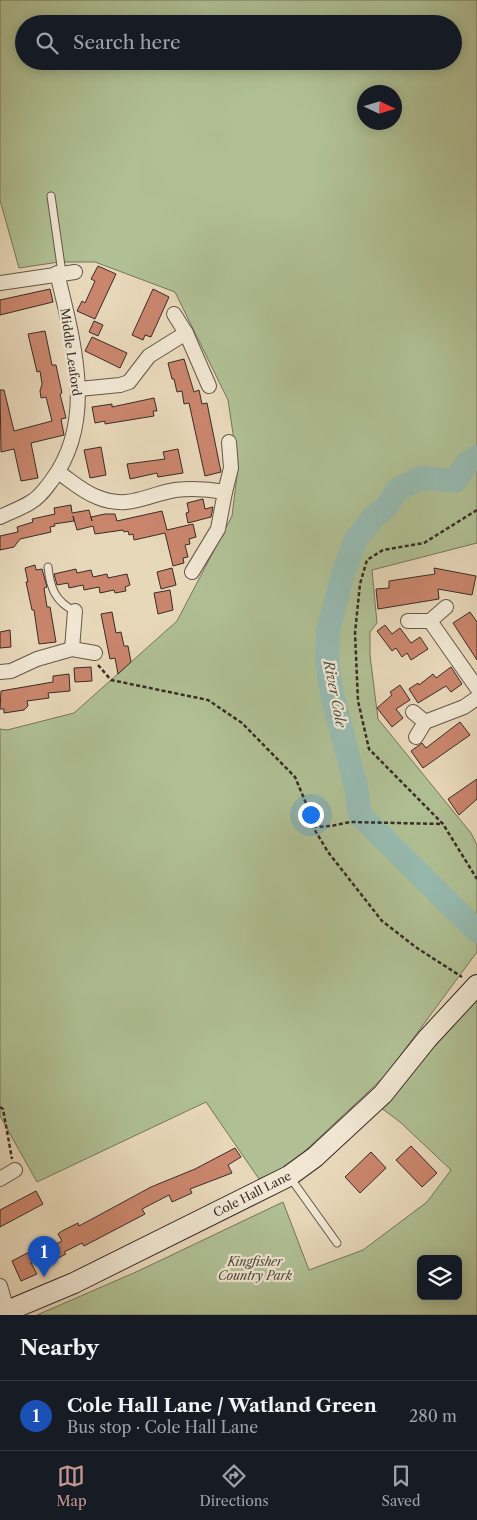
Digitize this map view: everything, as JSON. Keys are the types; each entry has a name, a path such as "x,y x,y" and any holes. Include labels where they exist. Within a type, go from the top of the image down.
{"street":[{"path":"0,283 64,272"},
{"name":"Middle Leaford","path":"0,517 32,502 44,491 58,472 76,432 79,389 66,313 64,272"},
{"path":"174,314 186,333 209,386"},
{"path":"79,389 120,385 129,382 149,356 186,333"},
{"path":"192,572 218,529 231,468 229,442"},
{"path":"58,472 96,497 122,502 141,500 173,490 198,488 225,492"},
{"path":"408,621 430,621 446,607"},
{"path":"72,649 75,611"},
{"path":"430,621 477,688"},
{"path":"0,672 11,671 37,659 72,649 95,653"},
{"path":"416,737 424,722 464,707 477,698"},
{"path":"413,712 424,722"},
{"name":"Cole Hall Lane","path":"3,1312 74,1283 289,1176 315,1157 383,1094 427,1039 477,986"},
{"path":"0,1179 15,1170"},
{"path":"0,1286 3,1312"}],"lane":[{"path":"51,196 64,272"},
{"path":"48,567 50,584 56,598 65,606 75,611"},
{"path":"289,1176 337,1243"}],"path":[{"path":"477,510 424,543 383,550 367,560 360,584 355,634 358,701 367,742 375,755 443,824 477,879"},
{"path":"95,653 98,667 111,680 208,700 242,723 296,777 313,827 328,852 382,921 417,948 477,986"},
{"path":"313,827 332,826 350,822 443,824"},
{"path":"0,1107 3,1109 15,1170"}],"green space":[{"path":"0,0 477,0 477,543 372,570 377,623 370,632 370,655 378,719 471,833 477,845 477,952 386,1075 290,1165 259,1179 206,1102 37,1182 0,1116 0,729 7,730 74,713 177,621 232,516 238,467 228,400 175,292 95,262 59,262 19,268 0,200"},
{"name":"Kingfisher Country Park","path":"477,995 477,1315 37,1315 136,1272 283,1202 309,1270 363,1250 427,1202 451,1170 400,1122 380,1107"}],"building":[{"path":"98,266 116,274 95,319 77,311 82,301 85,303 95,281 91,279"},
{"path":"50,289 53,302 0,315 0,300"},
{"path":"153,289 169,297 151,337 145,335 143,340 132,335"},
{"path":"94,321 103,325 98,336 89,332"},
{"path":"45,331 52,365 56,365 62,393 60,394 66,418 61,419 64,435 31,443 38,478 21,481 14,449 1,452 0,390 4,390 14,431 52,421 46,397 41,398 42,384 40,371 37,372 28,334"},
{"path":"92,337 127,353 120,368 85,351"},
{"path":"184,359 194,392 199,390 202,404 207,403 221,472 205,476 189,403 184,404 182,391 177,392 174,379 172,379 168,363"},
{"path":"154,398 157,411 153,411 154,416 105,424 105,421 95,423 92,407 112,404 112,407"},
{"path":"101,447 106,475 90,478 84,450"},
{"path":"178,449 183,473 158,477 157,473 130,479 127,464 165,459 163,452"},
{"path":"203,499 205,509 213,507 211,517 188,523 186,513 189,512 187,503"},
{"path":"71,505 72,513 89,510 92,521 91,517 105,514 115,514 117,521 162,511 167,530 193,524 196,537 189,539 190,544 185,545 188,557 183,558 184,563 173,566 165,533 134,540 133,534 129,535 128,531 124,532 123,530 95,534 93,526 77,530 73,516 74,521 54,524 55,526 50,527 51,532 20,539 14,547 0,550 0,536 18,532 17,527 33,522 32,519 55,514 54,508"},
{"path":"35,565 36,570 42,569 47,587 44,588 47,607 50,607 56,642 39,644 34,610 32,610 26,582 28,582 25,568"},
{"path":"172,568 176,585 161,589 157,572"},
{"path":"434,568 476,576 472,595 438,589 439,599 378,609 376,589 389,588 389,581 435,574"},
{"path":"76,569 77,573 91,570 93,577 107,574 108,578 127,574 130,585 125,587 126,591 115,593 114,590 100,593 99,587 84,590 83,585 69,588 68,583 57,585 54,574"},
{"path":"170,590 173,610 158,614 154,593"},
{"path":"112,612 116,633 121,632 124,646 128,646 131,662 118,674 115,658 110,659 101,614"},
{"path":"470,612 477,622 477,660 453,623"},
{"path":"385,625 392,634 400,628 411,643 420,637 428,649 411,660 407,653 402,657 396,648 392,651 377,631"},
{"path":"10,630 11,647 0,648 0,632"},
{"path":"91,667 92,681 75,682 74,668"},
{"path":"451,667 462,684 451,692 446,686 418,703 409,689 418,683 419,685 433,674 436,678"},
{"path":"69,674 70,691 48,693 49,698 27,701 28,706 24,710 4,713 4,709 0,709 1,691 53,682 53,676"},
{"path":"400,685 410,700 396,709 403,718 392,727 377,708 392,695 390,692"},
{"path":"460,722 470,735 423,768 411,751 422,743 426,748"},
{"path":"477,779 477,799 459,815 448,799"},
{"path":"411,1146 437,1173 422,1187 396,1160"},
{"path":"235,1148 241,1157 228,1165 232,1173 190,1189 192,1193 172,1202 169,1195 142,1209 145,1214 84,1246 82,1243 64,1252 66,1254 54,1260 48,1248 62,1241 58,1234 62,1231 78,1223 79,1226 151,1187 195,1169"},
{"path":"371,1152 386,1168 360,1193 345,1177"},
{"path":"36,1191 43,1204 0,1227 0,1210"},
{"path":"33,1250 46,1256 31,1263 37,1274 21,1281 12,1261"}],"waterway":[{"name":"River Cole","path":"477,457 467,463 455,481 421,478 397,490 387,506 373,518 355,541 342,577 328,631 327,662 332,694 356,787 360,815 477,931"}],"place":[{"name":"Cole Hall Lane / Watland Green","path":"44,1277"}]}
